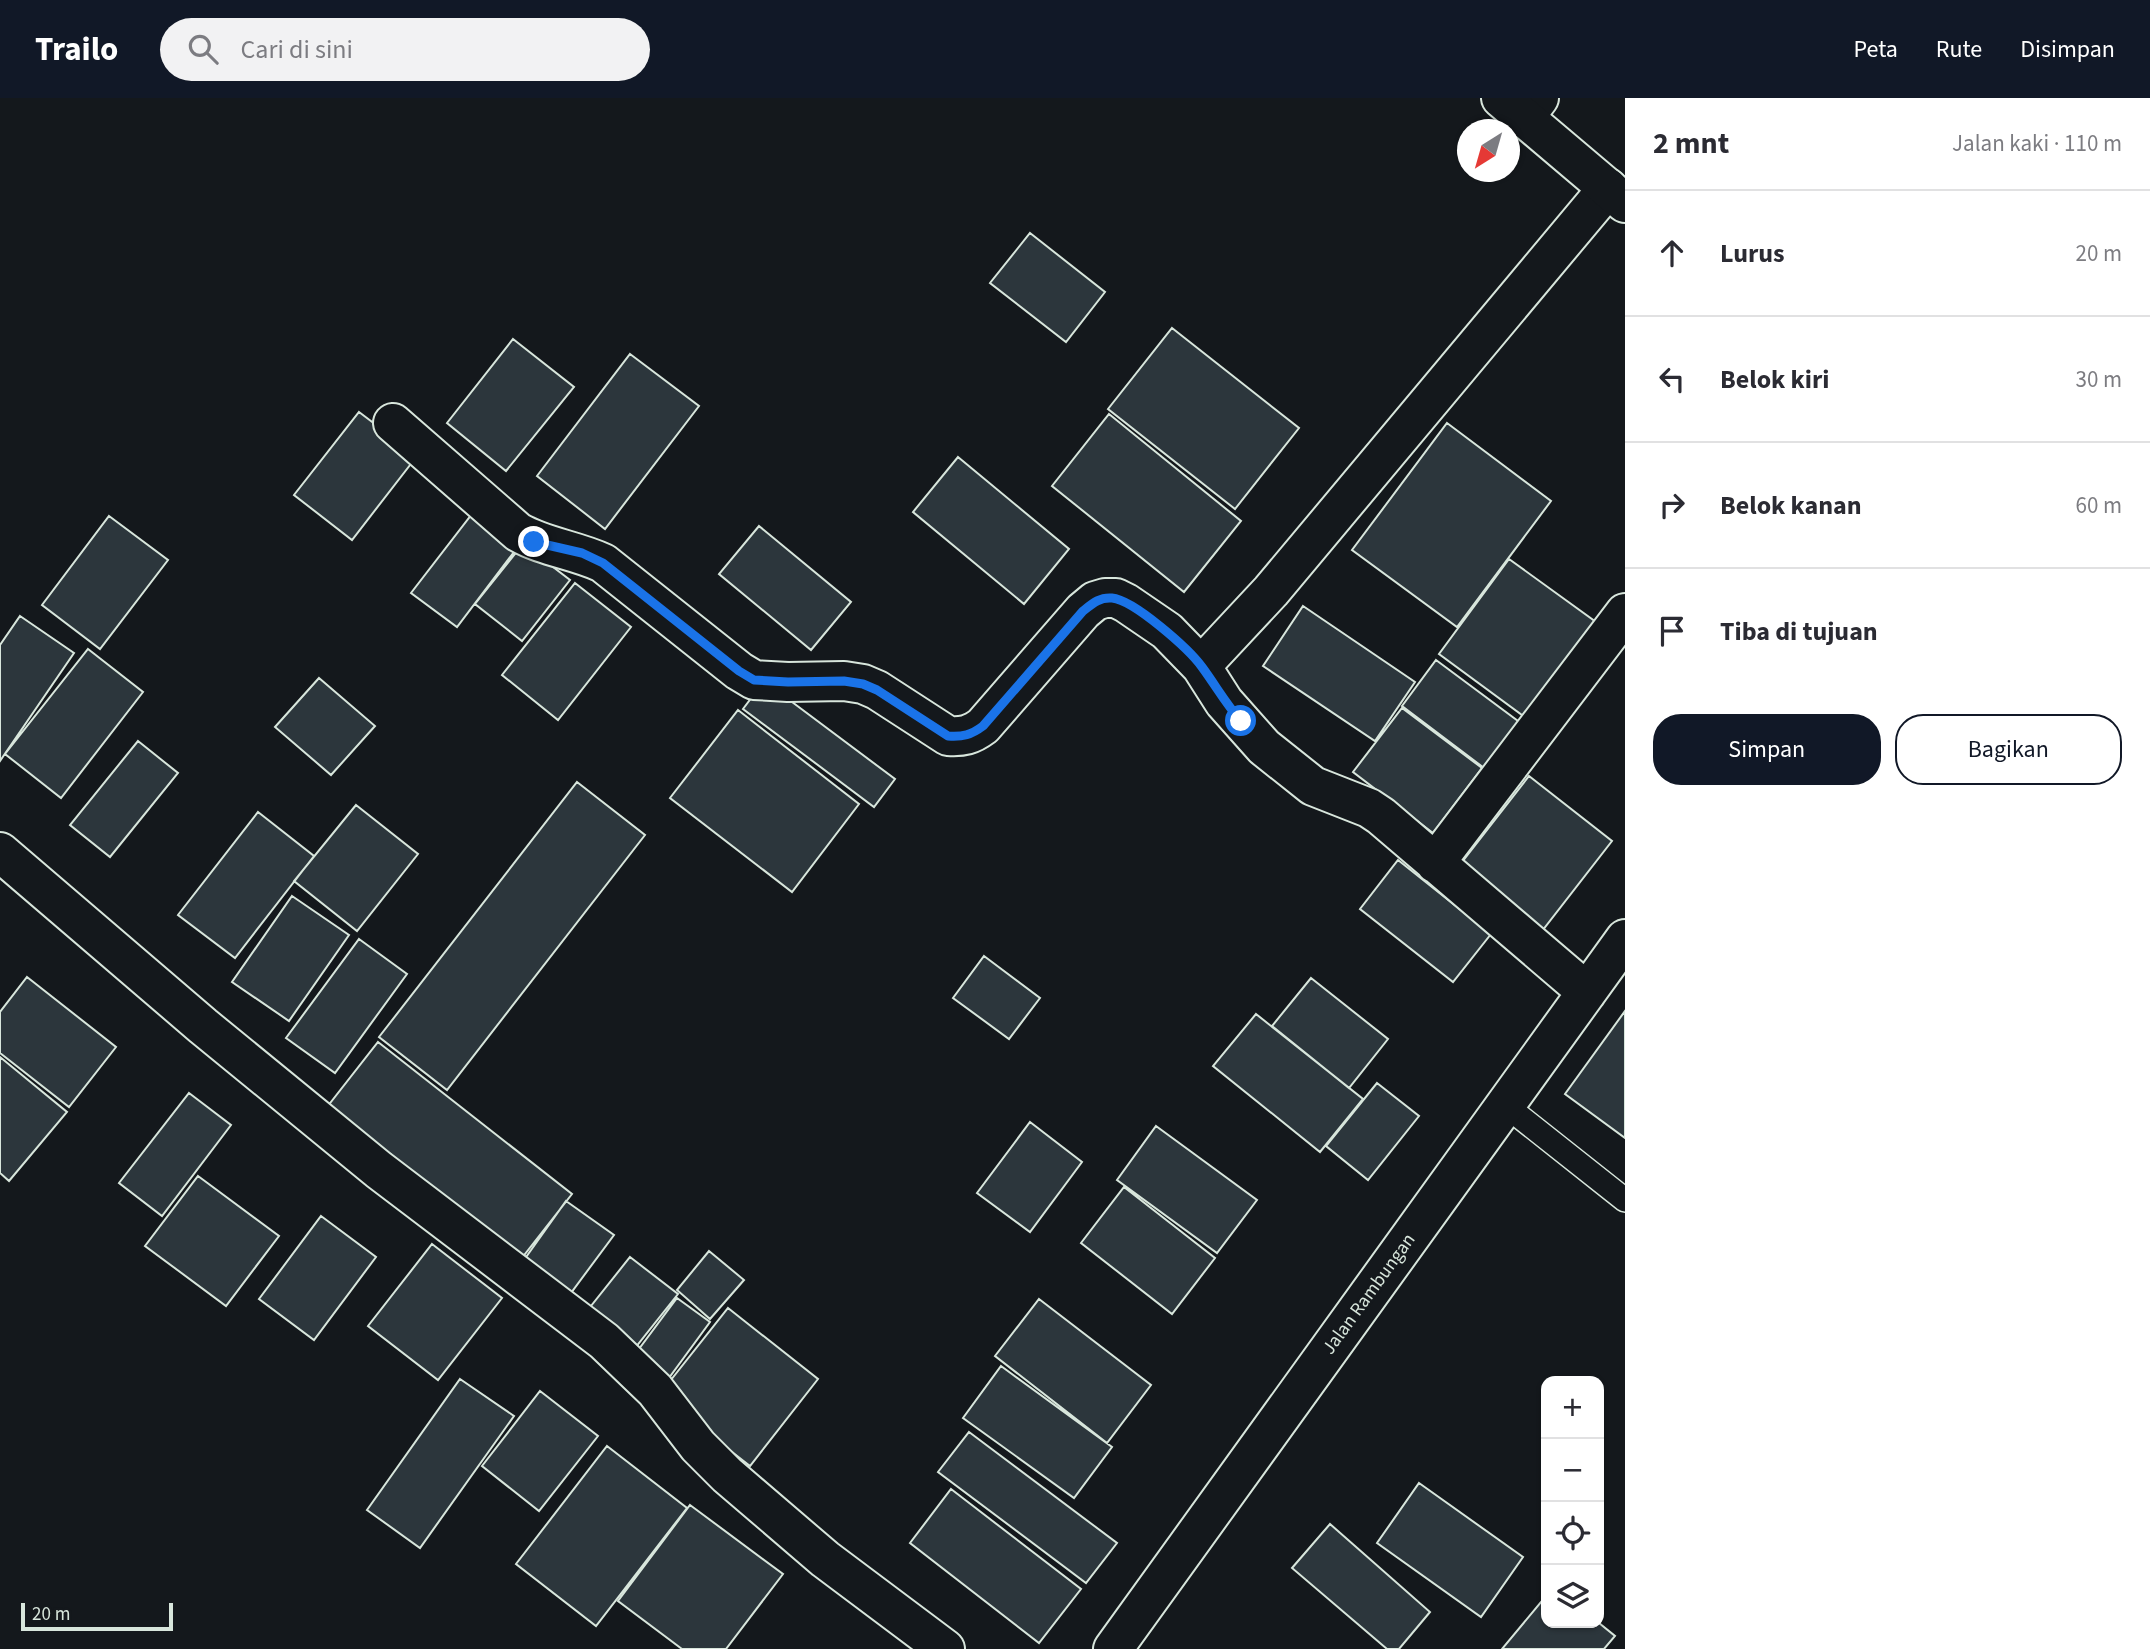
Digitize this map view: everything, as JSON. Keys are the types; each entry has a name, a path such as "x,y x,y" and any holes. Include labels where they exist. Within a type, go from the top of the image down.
{"main road":[{"path":"1201,666 1271,592 1617,196 1521,105"},
{"path":"393,423 517,532 534,542 582,553 603,563 754,680 844,681 863,684 877,690 948,736 973,734 983,726 1083,611 1095,601 1116,598 1167,631 1201,666 1224,702 1264,747 1313,786 1369,808 1381,816 1587,992"},
{"path":"1435,863 1625,613"},
{"path":"0,852 203,1026 379,1170 604,1341 655,1391 698,1446 727,1475 825,1559 945,1649"},
{"name":"Jalan Rambungan","path":"1113,1649 1625,939"}],"lane":[{"path":"1505,1105 1625,1200"}],"building":[{"path":"1030,233 1105,292 1066,342 990,283"},
{"path":"1172,328 1299,428 1235,509 1108,409"},
{"path":"513,339 574,387 506,471 447,423"},
{"path":"630,354 699,406 605,529 537,476"},
{"path":"359,412 417,456 352,540 294,495"},
{"path":"1109,414 1241,521 1184,592 1052,486"},
{"path":"1447,423 1551,501 1457,627 1352,550"},
{"path":"958,457 1069,549 1024,604 913,512"},
{"path":"472,514 517,548 457,627 411,593"},
{"path":"109,516 168,560 100,649 42,605"},
{"path":"759,526 851,602 811,650 719,574"},
{"path":"523,544 570,580 522,641 475,604"},
{"path":"1509,559 1596,622 1526,718 1439,654"},
{"path":"575,583 631,627 558,720 502,675"},
{"path":"1303,606 1415,682 1375,741 1263,666"},
{"path":"20,616 74,653 0,761 0,645"},
{"path":"88,649 143,692 61,798 5,754"},
{"path":"1436,660 1522,724 1488,771 1402,706"},
{"path":"319,678 375,726 331,775 275,727"},
{"path":"764,681 895,779 874,807 743,709"},
{"path":"1402,708 1482,768 1433,833 1353,772"},
{"path":"738,710 859,804 792,892 670,798"},
{"path":"138,741 178,773 110,857 70,825"},
{"path":"1529,776 1612,841 1542,931 1459,866"},
{"path":"577,782 645,835 447,1090 379,1037"},
{"path":"356,805 418,854 357,931 294,881"},
{"path":"258,812 314,856 235,958 178,915"},
{"path":"1398,860 1491,934 1453,982 1360,909"},
{"path":"292,896 349,935 289,1021 232,982"},
{"path":"359,939 407,974 335,1073 286,1038"},
{"path":"984,956 1040,998 1009,1039 953,998"},
{"path":"27,977 116,1047 69,1107 0,1053 0,1012"},
{"path":"1311,978 1388,1039 1349,1088 1272,1026"},
{"path":"1625,1011 1625,1138 1565,1094"},
{"path":"1256,1014 1363,1099 1320,1152 1213,1066"},
{"path":"378,1042 572,1194 514,1268 320,1116"},
{"path":"0,1057 67,1112 9,1181 0,1173"},
{"path":"1377,1083 1419,1116 1368,1180 1326,1146"},
{"path":"189,1093 231,1125 162,1216 119,1183"},
{"path":"1030,1122 1082,1162 1030,1232 977,1193"},
{"path":"1156,1126 1257,1200 1217,1253 1117,1180"},
{"path":"198,1176 279,1236 226,1306 145,1246"},
{"path":"1124,1187 1215,1258 1172,1314 1081,1243"},
{"path":"566,1201 614,1235 565,1301 519,1267"},
{"path":"321,1216 376,1257 314,1340 259,1299"},
{"path":"432,1244 502,1298 438,1380 368,1326"},
{"path":"709,1251 744,1280 710,1319 677,1290"},
{"path":"630,1257 678,1294 631,1353 583,1316"},
{"path":"677,1298 710,1322 663,1386 630,1361"},
{"path":"1039,1299 1151,1385 1107,1443 995,1356"},
{"path":"728,1308 818,1379 750,1466 659,1395"},
{"path":"1001,1366 1112,1447 1074,1498 963,1418"},
{"path":"460,1379 514,1416 420,1548 367,1510"},
{"path":"540,1391 598,1436 539,1511 482,1466"},
{"path":"969,1432 1117,1543 1086,1583 938,1472"},
{"path":"607,1446 687,1508 596,1626 516,1564"},
{"path":"1419,1483 1523,1557 1481,1617 1377,1543"},
{"path":"951,1489 1081,1589 1039,1643 910,1543"},
{"path":"690,1505 783,1574 726,1649 682,1649 618,1601"},
{"path":"1330,1524 1430,1612 1399,1649 1387,1649 1292,1568"},
{"path":"1541,1602 1541,1628 1604,1627 1615,1636 1604,1649 1502,1649"}],"route":[{"path":"534,542 582,553 603,563 754,680 844,681 863,684 877,690 948,736 973,734 983,726 1083,611 1095,601 1116,598 1167,631 1201,666 1224,702 1241,721"}]}
